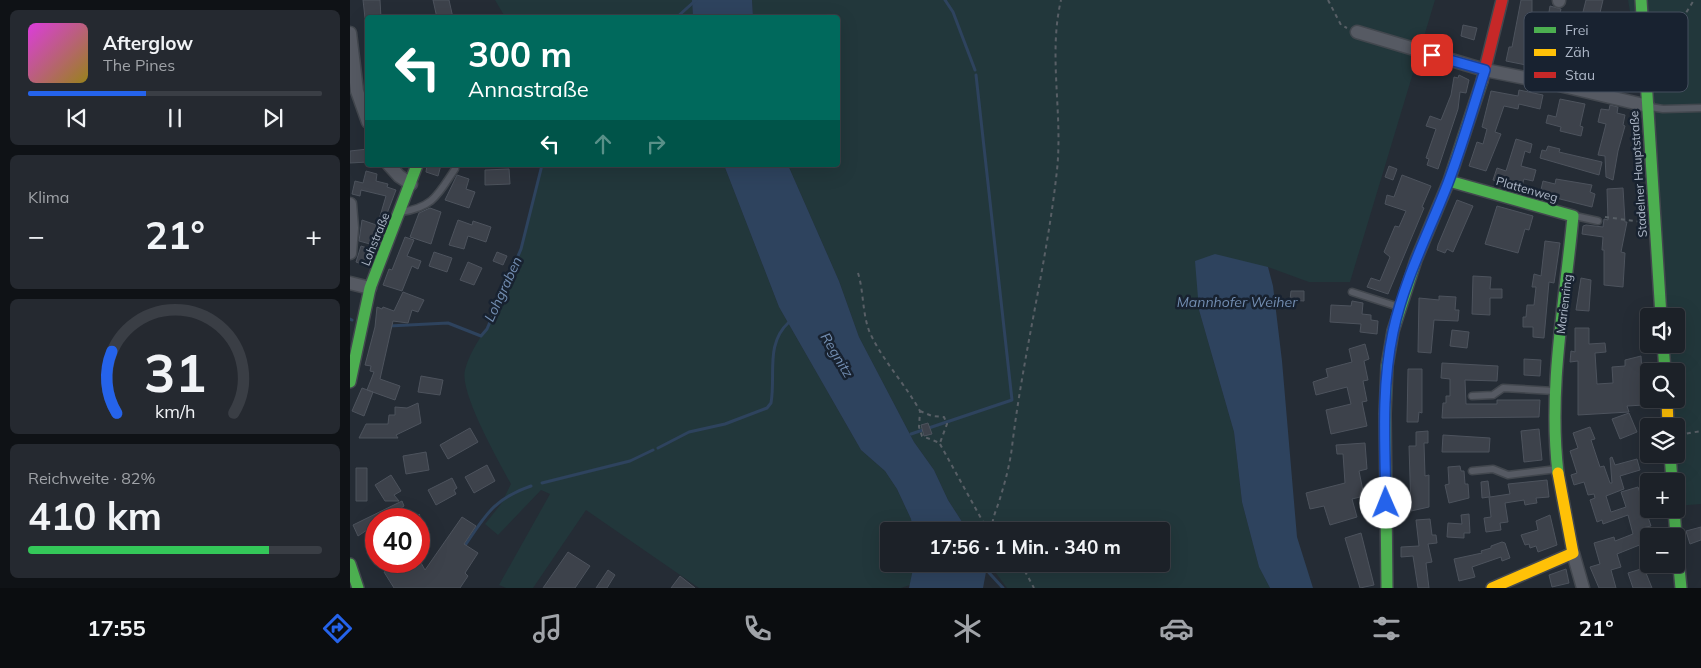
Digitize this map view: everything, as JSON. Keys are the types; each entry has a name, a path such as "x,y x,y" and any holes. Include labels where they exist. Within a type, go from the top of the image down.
{"street":[{"path":"1387,588 1385,414 1387,366 1400,308 1416,260 1449,181 1485,70 1502,0"},
{"path":"1357,32 1485,70 1524,78"},
{"path":"350,33 354,91 365,115"},
{"path":"1589,92 1648,106"},
{"name":"Stadelner Hauptstraße","path":"1647,92 1661,308"},
{"path":"391,167 399,176 411,184"},
{"name":"Lohstraße","path":"350,382 370,288 416,167"},
{"name":"Plattenweg","path":"1449,181 1574,216"},
{"path":"350,204 352,228 350,253"},
{"name":"Marienring","path":"1574,216 1554,391 1557,469 1573,553 1583,588"},
{"path":"350,283 370,288"},
{"path":"1492,588 1573,553"},
{"path":"350,564 358,588"},
{"path":"1680,573 1681,588"}],"lane":[{"path":"1648,106 1663,109 1701,108"},
{"path":"400,212 414,210 432,202 455,169"},
{"name":"Plattenweg","path":"1574,216 1598,221"},
{"path":"1352,292 1400,308"},
{"path":"1472,396 1493,395 1503,388 1554,391"},
{"path":"1472,471 1493,469 1508,475 1557,469"}],"path":[{"path":"993,522 1011,454 1026,347 1045,252 1057,168 1059,115 1054,37 1061,0"},
{"path":"1328,0 1341,25 1357,32"},
{"path":"1687,12 1694,0"},
{"path":"1598,221 1602,217 1645,222"},
{"path":"858,272 870,333 897,379 920,410 932,416 944,417 947,424 940,443"},
{"path":"920,410 919,428 922,436 940,443 983,522"},
{"path":"1685,434 1701,431"},
{"path":"1027,572 1034,588"}],"green space":[{"path":"495,0 692,0 693,15 504,15"},
{"path":"752,0 1435,0 1350,282 1309,282 1268,267 1199,310 1234,432 1242,502 1259,567 1270,588 1007,588 995,572 1170,572 1170,522 962,522 948,500 934,470 914,442 859,337 839,281 789,167 840,167 840,15 753,15"},
{"path":"1628,0 1701,0 1701,504 1685,505 1685,473 1676,473 1676,463 1685,463 1685,418 1673,418 1670,408 1685,408 1685,363 1664,363 1664,353 1685,353 1685,308 1660,308 1647,110 1644,92 1688,92 1688,12 1630,12"},
{"path":"542,167 725,167 779,307 861,450 885,471 897,489 911,519 912,522 880,522 880,572 912,572 910,585 901,588 699,588 586,510 533,588 506,588 499,585 550,494 541,490 498,535 485,524 501,504 511,484 481,427 468,394 465,380 468,360 487,329 521,249"}],"water":[{"path":"692,0 752,0 753,15 693,15"},
{"name":"Regnitz","path":"725,167 789,167 839,281 859,337 914,442 934,470 948,500 962,522 912,522 897,489 885,471 861,450 779,307"},
{"name":"Mannhofer Weiher","path":"1215,254 1268,267 1273,286 1282,361 1297,537 1313,588 1270,588 1259,567 1242,502 1234,432 1199,310 1195,261"},
{"path":"912,572 986,572 983,588 909,588"}],"building":[{"path":"363,0 380,0 381,15 365,15 365,18"},
{"path":"433,0 449,0 452,15 436,15"},
{"path":"1521,0 1532,0 1532,12 1524,12 1524,65 1506,61 1509,47 1512,47"},
{"path":"1586,0 1603,0 1600,12 1583,12"},
{"path":"1550,6 1561,9 1560,12 1549,12"},
{"path":"1463,25 1477,28 1474,40 1461,36"},
{"path":"1459,75 1469,80 1466,93 1460,92 1458,109 1438,169 1427,165 1429,159 1426,158 1436,129 1426,126 1430,116 1441,120 1451,95 1454,77 1458,78"},
{"path":"1519,90 1543,95 1540,109 1519,104 1518,109 1504,106 1495,132 1501,134 1486,171 1469,166 1477,142 1483,144 1487,129 1482,127 1491,91 1518,96"},
{"path":"1560,99 1585,104 1580,126 1583,127 1581,136 1560,131 1561,127 1546,123 1548,115 1556,117"},
{"path":"1610,105 1618,107 1617,113 1625,115 1623,125 1625,126 1613,180 1606,177 1605,156 1598,155 1606,124 1598,122 1601,109 1609,110"},
{"path":"1516,139 1532,144 1530,153 1525,151 1521,166 1536,170 1533,181 1524,179 1521,189 1493,180 1497,168 1506,171"},
{"path":"1548,146 1560,149 1559,152 1602,162 1599,175 1540,158 1542,150 1546,151"},
{"path":"365,149 365,162 350,163 350,151"},
{"path":"1389,166 1397,169 1393,180 1385,177"},
{"path":"427,167 440,167 438,176 426,172"},
{"path":"509,169 510,184 485,185 485,170"},
{"path":"366,171 377,174 376,181 388,184 387,187 396,190 383,224 378,223 386,196 361,190 360,196 352,194 355,181 363,183"},
{"path":"457,175 469,179 466,189 475,192 469,208 445,200"},
{"path":"1402,175 1431,186 1422,207 1424,208 1388,294 1367,287 1371,278 1380,281 1390,257 1384,252 1395,226 1399,227 1406,211 1385,204 1387,195 1394,197"},
{"path":"1556,179 1592,185 1590,192 1595,194 1592,207 1540,194 1543,181 1555,184"},
{"path":"1623,188 1625,222 1627,222 1621,252 1625,253 1623,287 1604,285 1603,237 1582,234 1583,226 1603,227 1604,219 1608,220 1607,189"},
{"path":"1457,200 1473,206 1453,252 1447,249 1445,253 1437,250 1438,245"},
{"path":"1497,206 1533,216 1529,230 1525,229 1518,253 1485,244"},
{"path":"430,208 441,212 431,244 410,237 419,213"},
{"path":"362,220 382,227 379,236 373,234 370,244 359,241"},
{"path":"458,220 472,225 473,221 491,227 486,242 468,236 464,249 449,245"},
{"path":"405,237 414,240 407,256 421,261 418,269 412,266 402,291 383,285 389,269 392,270"},
{"path":"1545,241 1560,243 1554,283 1549,282 1544,338 1533,337 1533,327 1523,327 1523,317 1526,317 1527,305 1534,305 1536,287 1532,287 1534,274 1541,276"},
{"path":"361,246 373,250 367,266 356,262"},
{"path":"434,252 452,258 447,272 429,266"},
{"path":"497,252 507,256 503,265 493,261"},
{"path":"468,262 482,268 474,285 460,280"},
{"path":"1473,276 1491,277 1490,289 1502,289 1502,298 1490,298 1490,315 1472,314"},
{"path":"1581,278 1591,280 1589,311 1576,310"},
{"path":"1291,291 1304,291 1304,301 1290,300"},
{"path":"403,292 424,300 418,312 412,310 408,323 393,321 380,379 400,386 395,400 367,390 374,372 370,371 371,366 365,365 375,327 377,307 394,311"},
{"path":"1439,296 1456,297 1455,310 1459,310 1458,321 1434,320 1431,353 1418,352 1419,298 1439,300"},
{"path":"1352,301 1363,303 1362,314 1371,315 1371,320 1378,321 1377,334 1360,332 1361,324 1330,322 1331,305 1351,306"},
{"path":"1575,328 1589,328 1589,344 1605,343 1606,352 1595,353 1597,384 1613,383 1612,367 1625,366 1625,360 1641,356 1640,405 1627,406 1629,412 1578,415 1578,361 1570,362 1571,351 1575,352"},
{"path":"1452,330 1469,332 1467,348 1450,346"},
{"path":"1365,344 1369,359 1364,361 1368,380 1363,381 1367,401 1362,402 1367,426 1331,434 1326,410 1351,404 1347,387 1316,395 1313,382 1328,377 1326,369 1352,362 1349,349"},
{"path":"1524,359 1541,360 1540,376 1524,375"},
{"path":"1442,363 1498,366 1497,381 1465,380 1466,404 1497,404 1497,400 1540,400 1539,417 1442,418 1443,403 1446,403 1446,396 1450,396 1450,379 1441,378"},
{"path":"1408,369 1422,369 1422,413 1419,412 1418,422 1407,422"},
{"path":"421,376 443,380 440,395 418,392"},
{"path":"362,388 373,392 364,416 352,411"},
{"path":"418,403 421,423 396,435 398,438 359,438 366,424 388,424 389,415 395,415 395,407 407,408"},
{"path":"1629,413 1637,432 1620,439 1612,419"},
{"path":"928,423 932,434 924,436 921,425"},
{"path":"1590,427 1595,439 1591,440 1600,467 1604,466 1610,483 1612,483 1610,458 1612,457 1615,465 1637,459 1640,470 1620,476 1624,489 1606,496 1611,512 1626,507 1621,492 1638,487 1640,493 1640,518 1648,518 1651,526 1640,528 1640,545 1617,554 1621,567 1611,570 1616,588 1599,588 1590,567 1600,564 1594,543 1614,537 1615,541 1633,534 1628,515 1603,524 1602,520 1597,522 1590,500 1595,498 1594,494 1588,495 1584,482 1574,485 1571,475 1577,473 1570,451 1578,448 1573,433"},
{"path":"470,428 478,442 448,459 440,445"},
{"path":"1539,429 1542,460 1524,462 1521,431"},
{"path":"1428,431 1428,443 1424,443 1425,476 1429,475 1429,507 1411,511 1409,446 1416,446 1416,432"},
{"path":"1443,435 1490,438 1489,452 1442,452"},
{"path":"1365,443 1367,469 1359,471 1364,496 1352,499 1357,517 1330,525 1324,506 1310,509 1306,493 1345,483 1343,454 1337,454 1336,445"},
{"path":"426,452 429,470 406,474 403,456"},
{"path":"487,465 495,481 474,493 465,477"},
{"path":"1460,466 1461,471 1464,471 1465,484 1468,484 1469,498 1449,503 1445,485 1449,484 1448,467"},
{"path":"356,468 367,468 367,501 356,501"},
{"path":"391,475 401,491 394,495 399,501 385,501 375,485"},
{"path":"452,478 457,488 454,490 456,494 436,505 428,490"},
{"path":"1547,480 1549,497 1536,498 1537,503 1525,505 1524,500 1505,503 1508,522 1500,523 1501,530 1486,532 1484,518 1491,517 1489,497 1482,498 1481,482 1488,481 1490,497 1510,494 1508,484"},
{"path":"402,501 404,506 401,508 388,508"},
{"path":"1469,514 1470,533 1464,533 1464,538 1447,537 1448,523 1462,524 1461,515"},
{"path":"1550,515 1557,545 1538,552 1536,546 1530,548 1529,544 1525,545 1521,535 1538,530 1536,521"},
{"path":"462,517 476,526 464,544 478,553 465,573 468,576 460,588 394,588 385,573 430,573 430,563"},
{"path":"365,519 365,531 358,536 353,525"},
{"path":"1430,519 1432,535 1436,535 1437,543 1428,544 1432,562 1426,563 1429,588 1418,588 1413,556 1401,557 1401,547 1419,546 1416,520"},
{"path":"1701,527 1701,540 1690,544 1686,531"},
{"path":"1361,533 1374,585 1360,588 1345,538"},
{"path":"1502,542 1505,543 1510,558 1502,561 1501,557 1472,567 1475,577 1459,581 1454,559 1482,553 1481,551"},
{"path":"568,552 590,566 575,588 543,588"},
{"path":"1566,569 1569,583 1552,587 1549,575"},
{"path":"1640,569 1640,573 1646,573 1652,588 1633,588 1628,573"},
{"path":"608,570 615,575 607,588 596,588"},
{"path":"680,576 695,588 671,588"}],"waterway":[{"name":"Lohgraben","path":"679,15 696,0"},
{"path":"945,0 953,12 975,70"},
{"path":"911,434 1012,400 976,75"},
{"name":"Lohgraben","path":"389,326 448,323 481,336 487,329 521,249 542,167"},
{"path":"658,448 689,432 725,424 767,408 771,403 774,350 777,340 789,322"},
{"path":"542,483 630,461 653,450"},
{"path":"464,547 491,510 507,497 531,486"},
{"path":"988,572 1003,588"}],"traffic: fast":[{"path":"1641,0 1642,12"},
{"path":"1387,588 1385,414 1387,366 1393,331 1416,260 1449,181 1482,81"},
{"path":"1647,92 1660,308"},
{"path":"350,382 370,288 416,167"},
{"path":"1449,181 1573,216 1556,377 1555,441 1558,473"},
{"path":"1664,353 1664,363"},
{"path":"1671,463 1671,473"},
{"path":"1675,518 1675,528"},
{"path":"350,564 358,588"},
{"path":"1680,573 1681,588"}],"traffic: slow":[{"path":"1667,408 1668,418"},
{"path":"1492,588 1573,553 1558,473"}],"traffic: jam":[{"path":"1482,81 1502,0"}],"route":[{"path":"1386,503 1385,414 1387,366 1393,331 1402,298 1416,260 1449,181 1485,70 1432,55"}]}
